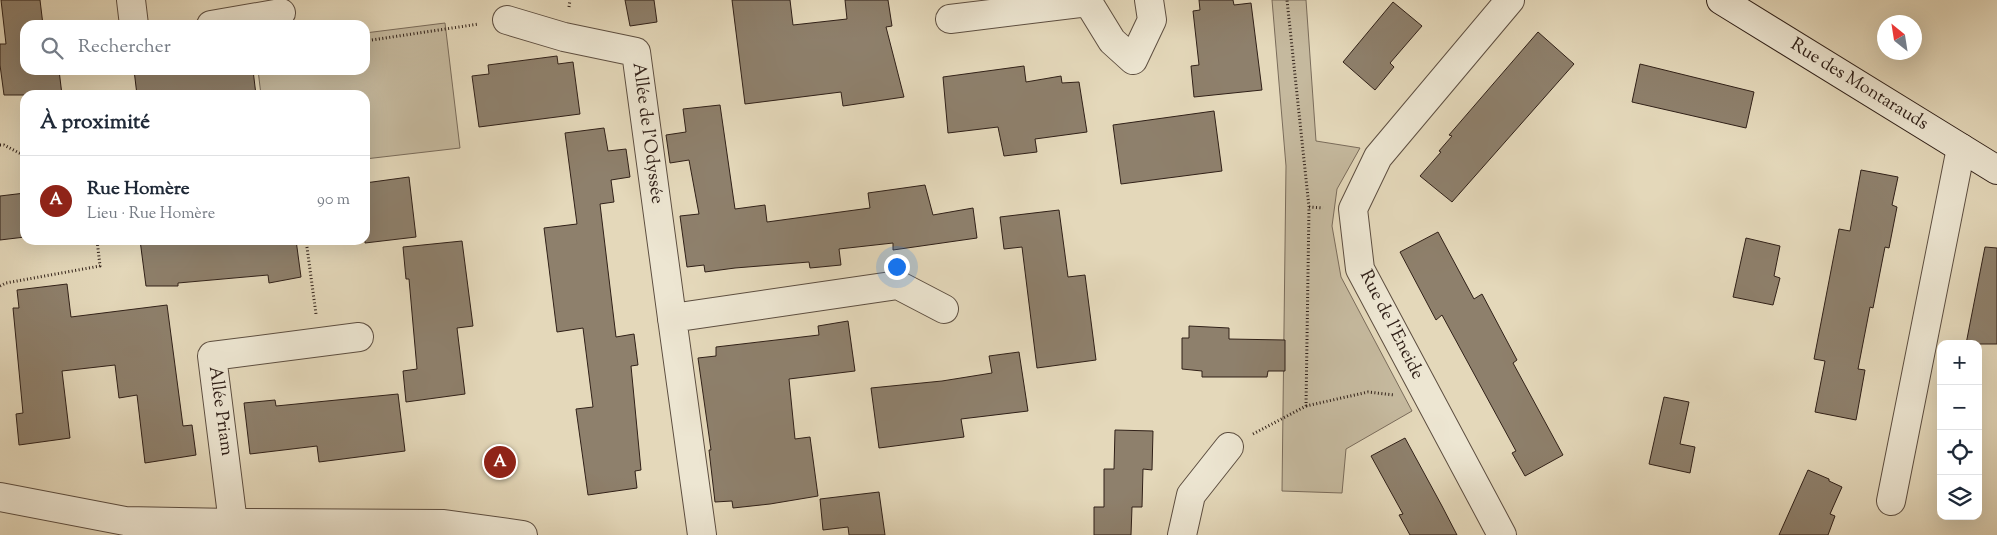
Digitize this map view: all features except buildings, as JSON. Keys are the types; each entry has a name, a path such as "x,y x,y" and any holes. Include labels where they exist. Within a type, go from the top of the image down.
{"street":[{"path":"131,0 133,20"},
{"path":"950,19 1088,2 1112,41 1132,60 1152,20 1149,0"},
{"name":"Rue de l'Eneide","path":"1502,535 1360,269 1353,209 1378,157 1510,0"},
{"name":"Rue des Montarauds","path":"1721,0 1997,170"},
{"path":"241,20 281,13"},
{"name":"Allée de l'Odyssée","path":"507,20 564,37 636,52 702,535"},
{"path":"1891,501 1961,148"},
{"path":"672,318 898,285 944,309"},
{"name":"Allée Priam","path":"233,523 231,493 212,356 360,337"},
{"path":"1182,535 1191,495 1229,447"},
{"path":"0,497 125,521 444,524 523,535"}],"path":[{"path":"1287,0 1308,207 1306,406"},
{"path":"370,41 507,20"},
{"path":"0,145 4,145 20,153"},
{"path":"0,286 6,283 100,266 98,245"},
{"path":"307,245 320,342"},
{"path":"1229,447 1306,406 1368,392 1429,398"}],"shaded area":[{"path":"1272,0 1306,0 1316,141 1360,148 1337,189 1332,226 1341,277 1412,411 1346,449 1342,493 1282,491 1286,166"},
{"path":"445,23 460,148 370,158 370,90 260,90 259,75 370,75 370,32"}],"place":[{"name":"Rue Homère","path":"500,462"}]}
